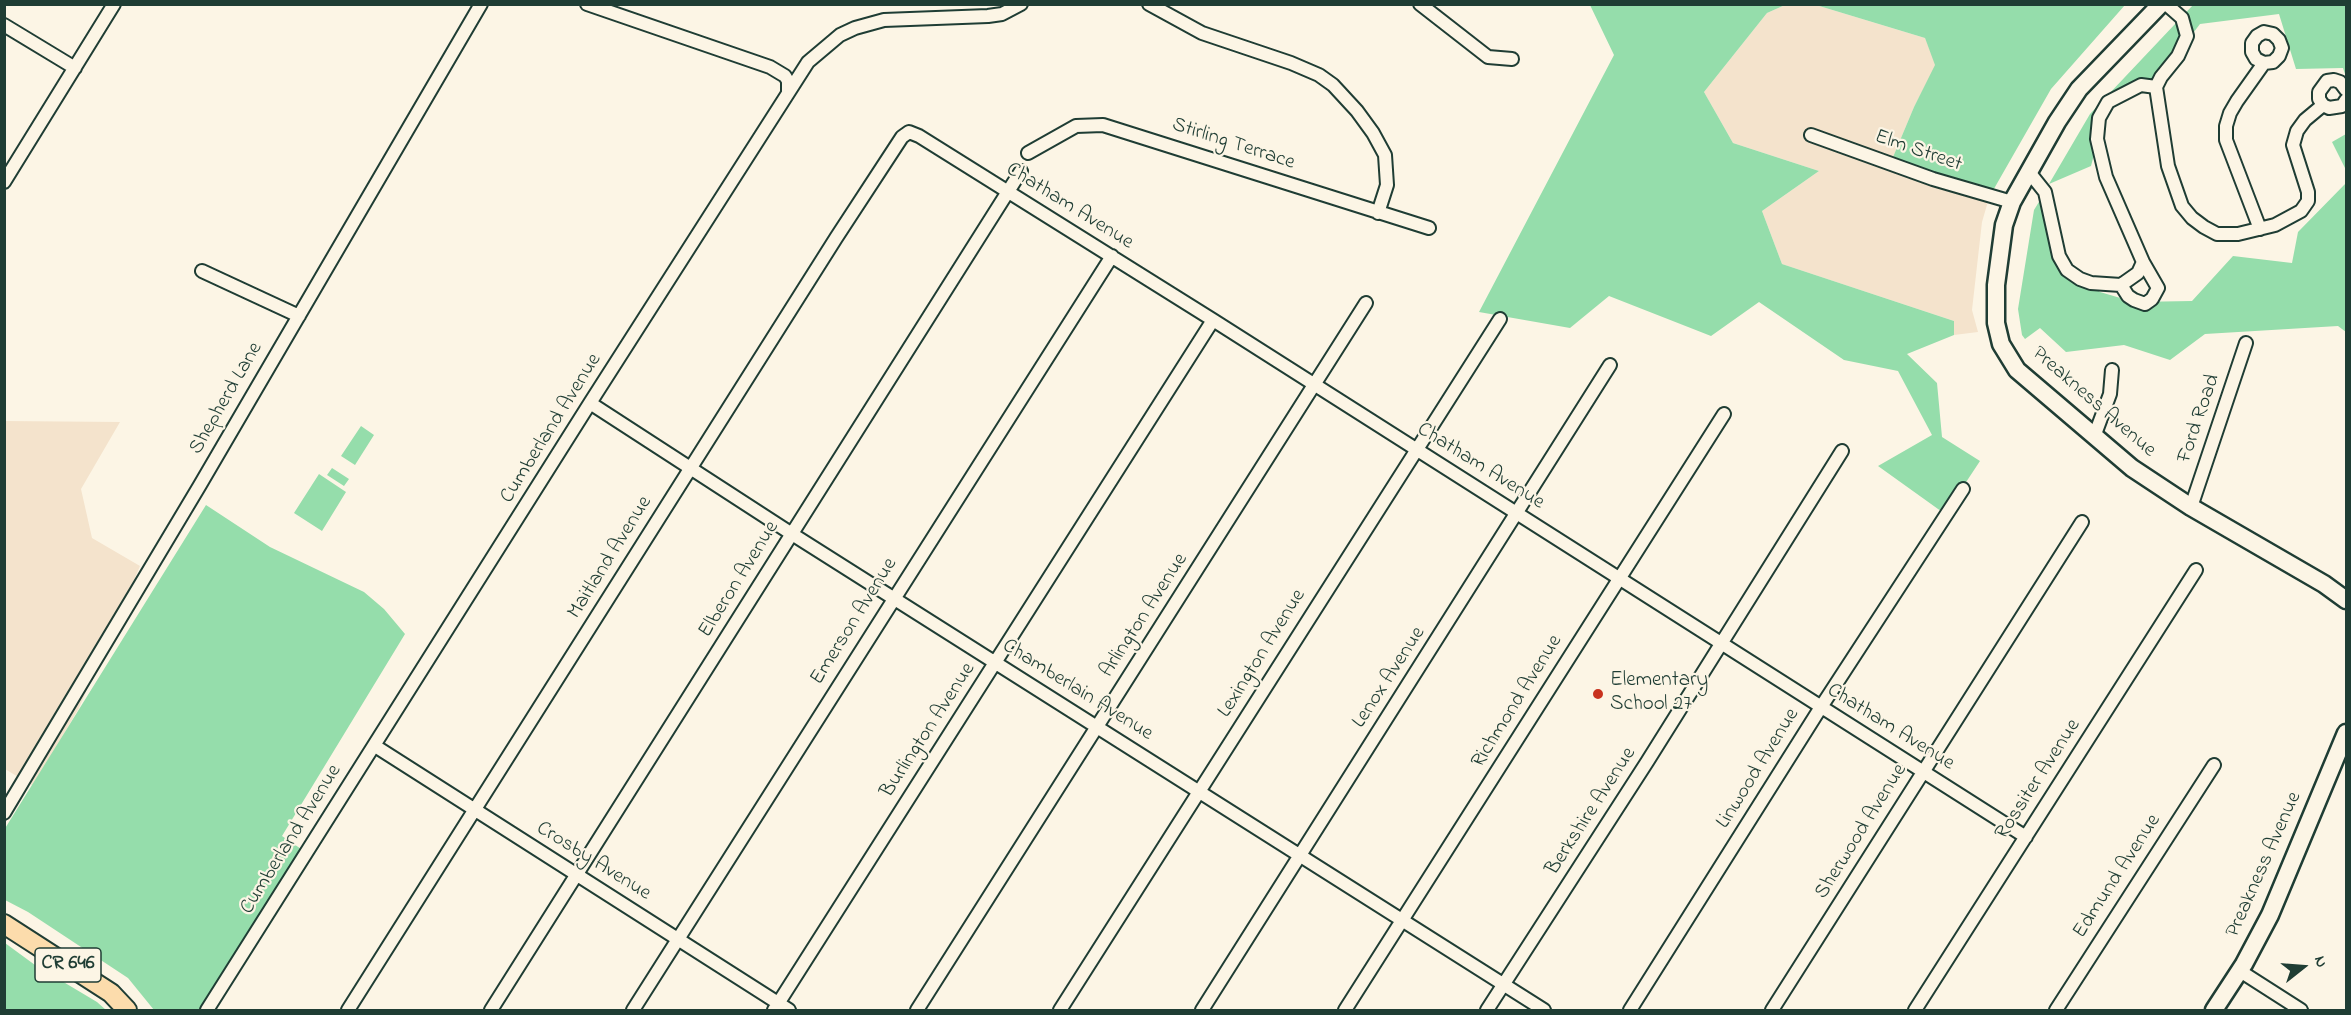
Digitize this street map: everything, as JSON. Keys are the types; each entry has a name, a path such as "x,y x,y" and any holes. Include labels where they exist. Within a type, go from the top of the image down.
{"main road":[{"name":"Preakness Avenue","path":"2161,4 2079,89 2012,202 2004,225 1996,285 1996,323 2001,344 2017,370 2132,468 2191,507 2324,584 2346,600"},
{"name":"Preakness Avenue","path":"2214,1011 2240,971 2270,915 2346,733"},
{"name":"CR 646","path":"4,924 111,993 127,1011"}],"street":[{"path":"4,182 114,4"},
{"name":"Shepherd Lane","path":"4,813 481,4"},
{"path":"587,4 770,67 785,76 788,81 788,93"},
{"name":"Cumberland Avenue","path":"207,1011 808,62 818,51 840,35 884,20 988,16 1002,14 1021,4"},
{"path":"1149,4 1202,33 1291,63 1319,75 1333,85 1357,111 1385,155 1387,185 1378,213"},
{"path":"1420,4 1488,57 1512,59"},
{"path":"2166,4 2182,18 2187,36 2178,56 2156,87 2168,166 2182,206 2192,218 2217,234 2238,234 2275,225 2301,211 2308,201 2308,192 2293,146 2297,131 2305,120 2323,105"},
{"path":"4,25 75,68"},
{"path":"2260,229 2226,140 2226,126 2230,112 2264,63"},
{"path":"2346,90 2340,82 2334,80 2327,81 2319,92 2319,99 2323,105 2336,108 2342,106 2346,100"},
{"path":"2121,285 2128,296 2145,304 2152,299 2158,288 2143,262 2106,177 2097,139 2099,118 2108,102 2140,85 2156,87"},
{"name":"Stirling Terrace","path":"1028,153 1066,130 1083,125 1103,125 1429,228"},
{"name":"Chatham Avenue","path":"912,132 1112,256 2026,837"},
{"name":"Maitland Avenue","path":"348,1011 902,137 912,132"},
{"name":"Elm Street","path":"1811,135 1933,179 2012,202"},
{"name":"Elberon Avenue","path":"491,1011 1021,171"},
{"path":"2029,172 2045,192 2060,256 2067,270 2091,283 2121,285 2138,273 2143,262"},
{"name":"Emerson Avenue","path":"633,1011 1112,256"},
{"path":"202,271 299,316"},
{"name":"Arlington Avenue","path":"917,1011 1366,303"},
{"name":"Lexington Avenue","path":"1060,1011 1500,319"},
{"name":"Burlington Avenue","path":"780,1008 1213,321"},
{"name":"Ford Road","path":"2191,507 2246,343"},
{"name":"Lenox Avenue","path":"1202,1011 1610,365"},
{"path":"2094,437 2110,394 2112,370"},
{"name":"Chamberlain Avenue","path":"590,403 792,534 1544,1011"},
{"name":"Richmond Avenue","path":"1345,1011 1724,414"},
{"name":"Berkshire Avenue","path":"1487,1011 1842,451"},
{"name":"Linwood Avenue","path":"1630,1011 1821,707 1963,489"},
{"name":"Sherwood Avenue","path":"1772,1011 2082,522"},
{"name":"Rossiter Avenue","path":"1915,1011 2196,570"},
{"path":"2324,584 2346,592"},
{"name":"Crosby Avenue","path":"375,746 678,939 780,1008"},
{"name":"Edmund Avenue","path":"2056,1011 2214,765"},
{"path":"2240,971 2301,1011"}],"shaded area":[{"path":"1785,5 1816,5 1925,38 1936,65 1914,107 1888,169 1989,198 1982,222 1972,310 1978,332 1954,335 1954,321 1782,264 1762,211 1819,171 1733,143 1704,92 1767,13"},
{"path":"4,421 120,422 81,489 92,538 140,566 79,708 33,786 5,769"}],"green space":[{"path":"1590,5 1785,5 1767,13 1704,92 1733,143 1819,171 1762,211 1782,264 1954,321 1954,335 1907,354 1937,383 1942,437 1980,461 1945,514 1878,466 1932,435 1898,371 1844,360 1759,302 1711,336 1609,296 1570,328 1479,312 1614,55"},
{"path":"1816,5 2125,5 2051,89 1991,194 1888,169 1914,107 1935,65 1925,38"},
{"path":"2193,5 2346,5 2346,77 2343,68 2296,69 2279,14 2200,24 2159,78 2106,109 2091,166 2049,184 2090,114"},
{"path":"2346,134 2346,170 2332,142"},
{"path":"2346,183 2346,332 2338,326 2205,334 2170,360 2124,345 2066,352 2040,328 2025,339 2022,335 2018,309 2034,210 2045,192 2064,262 2100,292 2134,302 2192,301 2233,256 2292,263 2298,232"},
{"path":"361,426 374,435 355,465 341,456"},
{"path":"332,468 349,479 344,486 327,475"},
{"path":"319,474 346,492 322,531 294,513"},
{"path":"206,505 270,547 364,592 384,609 405,634 282,836 307,853 205,1010 154,1010 128,978 28,912 5,900 4,830"},
{"path":"5,943 35,965 97,1002 106,1010 5,1010"}],"place":[{"name":"Elementary School 27","path":"1598,694"}]}
